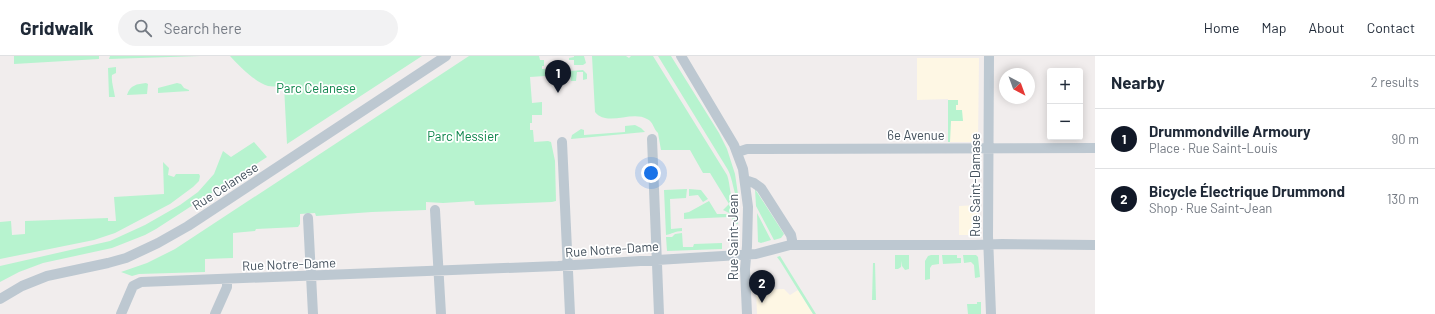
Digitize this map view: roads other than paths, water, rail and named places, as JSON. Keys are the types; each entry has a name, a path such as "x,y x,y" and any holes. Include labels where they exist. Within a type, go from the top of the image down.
{"street":[{"name":"Rue Celanese","path":"0,299 22,286 43,278 117,260 158,244 188,226 446,56"},
{"name":"Rue Saint-Jean","path":"681,56 738,152 745,180 748,207 747,254 745,269 747,314"},
{"name":"Rue Saint-Damase","path":"989,56 988,244 991,314"},
{"path":"652,139 659,314"},
{"path":"562,142 570,314"},
{"name":"6e Avenue","path":"738,152 747,149 1095,148"},
{"path":"745,180 754,183 761,188 791,235 793,245"},
{"path":"435,210 441,314"},
{"path":"308,218 313,314"},
{"name":"Rue Notre-Dame","path":"121,314 132,287 134,284 141,282 567,265 747,254 764,252 783,246 793,245 1095,245"},
{"path":"215,314 227,287 227,279"}],"place":[{"name":"Drummondville Armoury","path":"558,93"},
{"name":"Bicycle Électrique Drummond","path":"762,303"}],"park label":[{"name":"Parc Celanese","path":"316,88"},
{"name":"Parc Messier","path":"463,136"}]}
